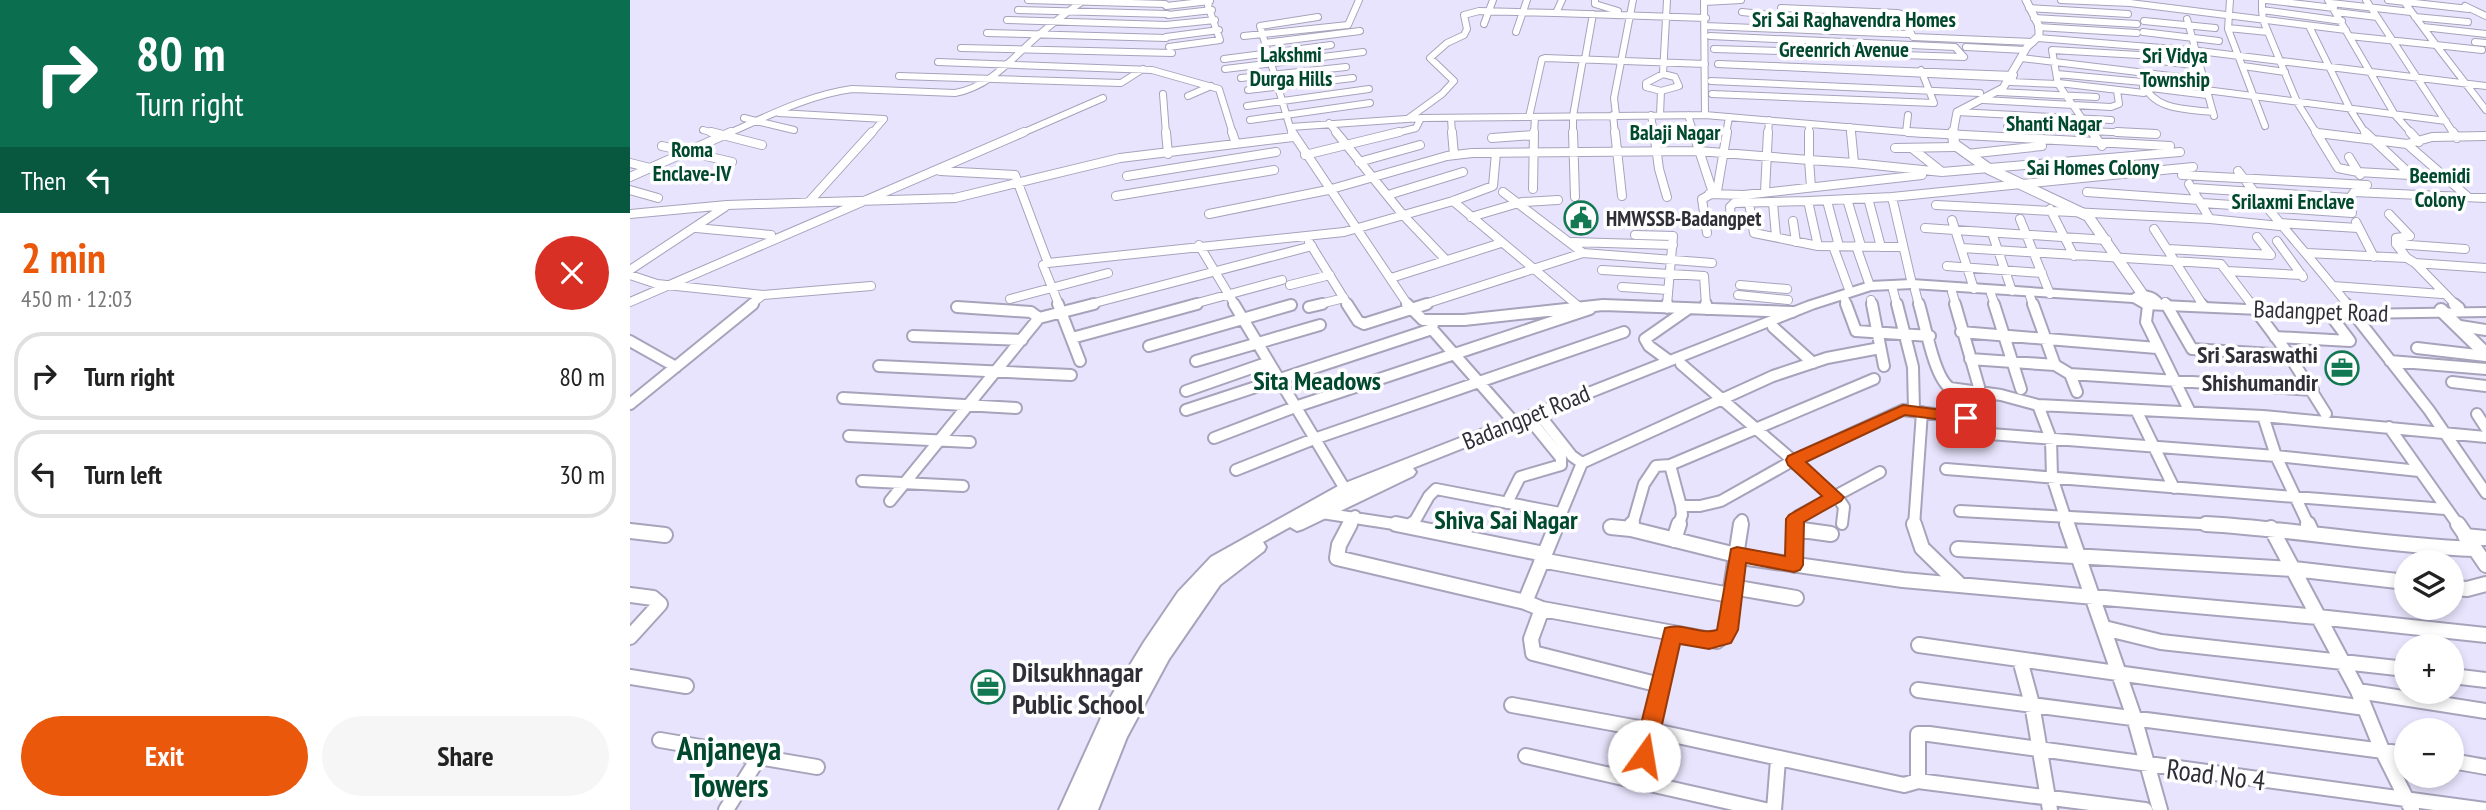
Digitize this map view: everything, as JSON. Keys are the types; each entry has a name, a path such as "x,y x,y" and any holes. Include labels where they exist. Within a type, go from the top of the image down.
{"main road":[{"name":"Badangpet Road","path":"1088,810 1119,734 1163,654 1214,580 1273,536 1447,452 1513,421 1773,327 1848,296 1913,287 2012,291 2152,302"},
{"name":"Badangpet Road","path":"1069,810 1117,704 1150,647 1184,597 1217,561 1345,489 1536,420 1674,362 1790,306 1913,287 1952,292 2329,313 2486,312"},
{"name":"Badangpet Road","path":"2449,311 2486,305"},
{"name":"Badangpet Road","path":"2254,308 2352,312"}],"street":[{"path":"961,48 1170,50 1218,41 1222,37 1208,6 1210,0 1166,3 1028,0"},
{"path":"630,177 756,121 817,96 844,89 961,93 971,90 1006,65 1039,34 1083,0"},
{"path":"1263,38 1348,24 1359,0"},
{"path":"1484,24 1493,0"},
{"path":"1516,32 1527,0"},
{"path":"1556,13 1562,0"},
{"path":"1595,0 1595,4 1628,15"},
{"path":"1622,195 1616,151 1614,98 1633,0"},
{"path":"1663,74 1667,0"},
{"path":"2061,0 2130,2 2485,51"},
{"path":"2196,11 2197,0"},
{"path":"2230,0 2228,28 2265,126"},
{"path":"2444,177 2358,172 2338,168 2297,102 2263,20 2262,10 2264,0 2372,8 2468,22"},
{"path":"2366,0 2446,121 2454,138"},
{"path":"2388,0 2469,9"},
{"path":"2453,0 2486,16"},
{"path":"1705,115 1704,1 1741,1 1741,14 1771,15 1773,25"},
{"path":"2079,1 2115,69"},
{"path":"1158,71 1168,62 1170,50 1166,37 1166,3"},
{"path":"2405,3 2486,110"},
{"path":"2028,4 2128,14"},
{"path":"1998,92 2012,78 2023,54 2034,39 2036,22 2028,4"},
{"path":"2332,6 2377,17"},
{"path":"2332,6 2395,115 2418,142"},
{"path":"1781,8 1897,13 1901,14 1909,34"},
{"path":"1018,10 1168,15 1212,10"},
{"path":"2262,10 2342,21"},
{"path":"1408,119 1454,81 1430,58 1447,43 1464,35 1464,15 1488,11 1666,17 1909,34 1913,37 2034,39"},
{"path":"2154,12 2157,22"},
{"path":"2412,13 2452,13"},
{"path":"1574,197 1573,116 1593,14"},
{"path":"1318,18 1260,26 1293,137 1411,309 1433,325 1454,354 1513,421"},
{"path":"1786,18 1905,23"},
{"path":"1007,20 1166,25 1215,20"},
{"path":"2036,22 2188,22 2215,28"},
{"path":"2036,22 2095,31 2219,41"},
{"path":"2057,74 2141,82 2144,90 2160,104 2213,114 2200,66 2199,51 2188,22"},
{"path":"2309,26 2328,67 2369,139 2411,175"},
{"path":"2423,27 2486,34"},
{"path":"2228,28 2268,32"},
{"path":"988,33 1166,37 1219,30"},
{"path":"1244,36 1263,38 1360,32"},
{"path":"2467,32 2485,51"},
{"path":"1929,36 1973,38 1974,35 2101,42 2199,51 2486,86"},
{"path":"1710,36 1957,47 1964,57 1714,49"},
{"path":"1809,41 1818,98"},
{"path":"1224,59 1331,45"},
{"path":"1712,94 1930,104 1936,102 1911,45"},
{"path":"1966,47 2023,54 2055,62 2204,80"},
{"path":"2113,158 2080,118 2058,84 2053,49 2106,53 2200,66"},
{"path":"1225,69 1363,52"},
{"path":"2080,56 2084,65"},
{"path":"1533,190 1532,117 1542,59 1705,64"},
{"path":"2141,59 2144,72"},
{"path":"938,62 1158,71 1219,89 1236,144"},
{"path":"1813,67 1718,64 2012,78 2117,91 2206,92 2446,121"},
{"path":"2243,66 2285,72"},
{"path":"1241,78 1346,67"},
{"path":"899,76 1121,83 1143,69"},
{"path":"1663,74 1675,77 1679,86 1661,91 1647,87 1646,83 1663,74"},
{"path":"1172,83 1182,78"},
{"path":"1248,90 1353,78"},
{"path":"1711,80 1931,91 1982,97 1994,103 2073,106 2117,106 2117,91"},
{"path":"1188,96 1211,86"},
{"path":"1247,106 1368,89"},
{"path":"1661,91 1655,115 1659,169 1667,197"},
{"path":"1955,147 1952,136 1957,112 1982,97 1998,92 2096,97"},
{"path":"1163,94 1168,154"},
{"path":"630,296 1087,97 1103,98 630,302"},
{"path":"1251,120 1370,103"},
{"path":"1994,103 2013,140"},
{"path":"1957,112 2111,120"},
{"path":"776,113 884,119 808,203"},
{"path":"1688,115 1711,193"},
{"path":"1494,128 1532,117 1705,115 1952,136 2170,146"},
{"path":"1906,132 1908,115"},
{"path":"1707,233 1702,199 1717,191 1729,117"},
{"path":"744,118 794,130"},
{"path":"1305,155 1416,128 1421,118"},
{"path":"1290,127 1451,118 1533,135"},
{"path":"1451,118 1454,155"},
{"path":"1765,192 1769,120"},
{"path":"1329,124 1348,144 1359,162 1375,177 1403,215 1446,260"},
{"path":"1809,124 1811,187"},
{"path":"1850,127 1854,163"},
{"path":"1080,361 1043,265 1355,229 1452,201 1493,186 1494,128"},
{"path":"2007,128 2156,134"},
{"path":"704,130 762,145"},
{"path":"1892,131 1897,167"},
{"path":"2318,134 2407,144 2432,137 2486,142"},
{"path":"2454,138 2486,136"},
{"path":"630,214 727,205 955,198 1120,158 1293,137"},
{"path":"1967,154 2069,142"},
{"path":"2407,144 2469,197"},
{"path":"1359,162 1420,145"},
{"path":"662,146 732,162"},
{"path":"1895,148 1955,147 1989,169 2093,220 2117,257 2192,349 2288,355"},
{"path":"1206,149 1212,180 1218,187"},
{"path":"1913,149 1942,172"},
{"path":"1209,214 1328,190 1454,155 1699,150 1942,172 2180,152"},
{"path":"1127,176 1276,152"},
{"path":"2350,157 2367,185"},
{"path":"630,163 694,179"},
{"path":"2179,172 2193,167"},
{"path":"920,170 1015,175 1048,264"},
{"path":"1116,196 1274,170"},
{"path":"1388,195 1463,172"},
{"path":"1711,193 1765,192 1892,179 1932,172"},
{"path":"2179,172 2201,201 2210,219"},
{"path":"1731,219 1730,204 1892,197 2179,172 2367,185 2387,195"},
{"path":"2242,175 2279,225 2307,253 2333,286 2445,432 2486,493"},
{"path":"1892,179 1903,195"},
{"path":"1846,184 1858,198"},
{"path":"2192,188 2350,198"},
{"path":"1796,189 1805,201 1818,246"},
{"path":"630,190 658,198"},
{"path":"1503,192 1583,253"},
{"path":"2087,192 2352,213"},
{"path":"2374,257 2352,213 2350,198 2354,192 2486,198"},
{"path":"1892,197 1913,287 1944,384 1950,388 2001,395 2038,405 2137,412 2263,416 2486,437"},
{"path":"1868,198 1881,247"},
{"path":"1847,199 1871,293 1884,366"},
{"path":"1471,217 1518,203 1558,200"},
{"path":"1452,201 1577,306"},
{"path":"1827,201 1854,329 1930,335"},
{"path":"1749,203 1754,233 1818,246 1902,247"},
{"path":"1773,203 1776,236"},
{"path":"630,272 727,205"},
{"path":"1936,205 2050,209 2358,228"},
{"path":"2050,209 2074,256"},
{"path":"2389,214 2410,236 2396,237 2396,244 2442,294 2449,311 2486,355"},
{"path":"2020,219 2050,294"},
{"path":"1952,220 1974,289"},
{"path":"1793,221 1796,242"},
{"path":"696,228 771,235"},
{"path":"1925,228 2107,240"},
{"path":"2154,229 2203,305"},
{"path":"1992,233 2012,291"},
{"path":"1635,234 1671,234 1667,308"},
{"path":"1305,236 1361,323 1583,253 1712,263"},
{"path":"2168,248 2271,255 2257,237"},
{"path":"2227,271 2304,277 2277,241"},
{"path":"1572,242 1672,245"},
{"path":"1391,278 1501,243"},
{"path":"2396,244 2465,249"},
{"path":"1199,245 1345,489"},
{"path":"890,501 1039,318 1312,246"},
{"path":"1962,248 2221,264 2313,390 2326,414"},
{"path":"2307,253 2486,268"},
{"path":"1947,266 2042,273"},
{"path":"1602,270 1704,275 1706,309"},
{"path":"630,272 657,284 763,295 871,286"},
{"path":"1010,299 1108,273"},
{"path":"1072,338 1227,294 1330,275"},
{"path":"1738,310 1740,285"},
{"path":"1740,285 1787,289"},
{"path":"1740,285 1790,306"},
{"path":"2333,286 2442,294"},
{"path":"1622,287 1668,290"},
{"path":"1893,290 1905,334 1918,411 1914,525 1922,548 1960,585"},
{"path":"1952,292 1961,332 1979,387"},
{"path":"1991,294 2021,389"},
{"path":"630,404 763,295"},
{"path":"2030,296 2055,365"},
{"path":"1309,307 1344,298"},
{"path":"2152,302 2146,322 2190,412"},
{"path":"1214,438 1295,407 1603,304"},
{"path":"1186,410 1433,325 1603,304 1738,310 1790,306"},
{"path":"1149,346 1291,305"},
{"path":"957,307 1031,312 1039,318"},
{"path":"1688,309 1645,339 1649,346 1721,398 1835,497 1843,507 1842,524"},
{"path":"2275,337 2350,341 2329,313"},
{"path":"1196,361 1320,325"},
{"path":"2460,326 2486,330"},
{"path":"1773,327 1813,363"},
{"path":"1236,470 1314,439 1624,332"},
{"path":"1961,332 2157,348"},
{"path":"914,336 1022,340"},
{"path":"630,341 676,367"},
{"path":"1525,602 1582,463 1721,398 1813,363 1880,348"},
{"path":"2417,348 2486,355"},
{"path":"1970,359 2055,365 2070,374 2313,390"},
{"path":"2390,361 2486,369"},
{"path":"1186,391 1269,362"},
{"path":"879,366 1071,375"},
{"path":"2070,374 2077,392"},
{"path":"1631,529 1644,484 1656,466 1688,459 1874,379"},
{"path":"2452,383 2486,386"},
{"path":"843,398 1016,408"},
{"path":"2038,405 2051,439 2052,477 2063,516 2079,554 2116,671 2134,718 2160,810"},
{"path":"1681,506 1700,506 1720,501 1794,460 1903,410 1966,418 1977,433 2155,449 2276,456 2419,471"},
{"path":"2137,412 2174,488"},
{"path":"2477,414 2486,428"},
{"path":"2263,416 2276,456 2312,533"},
{"path":"1536,420 1582,463"},
{"path":"1507,503 1520,477 1561,465 1561,457 1536,420"},
{"path":"2389,427 2486,565"},
{"path":"849,436 970,442"},
{"path":"1670,465 1682,515 1674,540"},
{"path":"1947,469 2445,509"},
{"path":"1794,565 1798,516 1880,472"},
{"path":"862,481 963,486"},
{"path":"1412,527 1429,496 1436,489 1560,513"},
{"path":"1961,511 2271,528 2414,547 2474,549"},
{"path":"1322,513 1355,516 1543,557 1731,591 1796,598"},
{"path":"1355,516 1339,545 1337,558 1525,602 1542,609 1709,641 1724,637 1728,630 1742,520"},
{"path":"1611,527 1631,529 1794,565 2093,600 2319,617 2445,633 2486,635"},
{"path":"2271,528 2358,691 2382,750 2409,804"},
{"path":"1795,529 1831,534"},
{"path":"630,531 665,535"},
{"path":"2465,536 2486,538"},
{"path":"1958,549 2079,554 2294,569 2394,581"},
{"path":"2464,589 2486,584"},
{"path":"630,595 653,598 660,604 630,637"},
{"path":"1542,609 1531,639 1532,653 1660,685"},
{"path":"2104,628 2161,642 2394,667"},
{"path":"1638,783 1672,634"},
{"path":"1919,645 2365,708"},
{"path":"2020,660 2032,704 2049,804"},
{"path":"630,677 687,686"},
{"path":"2464,677 2486,680"},
{"path":"1918,690 2394,752"},
{"path":"2358,691 2486,711"},
{"path":"1512,705 1650,730 1778,760 1904,785 1918,781 2049,804 2145,810"},
{"name":"Road No 4","path":"1918,781 1918,734 2040,749 2409,804 2486,810"},
{"path":"660,740 817,767"},
{"path":"1526,756 1765,810"},
{"path":"726,810 759,757"},
{"path":"1774,810 1778,760"},
{"path":"2464,763 2486,767"}],"place":[{"name":"HMWSSB-Badangpet","path":"1581,218"},
{"name":"Sri Saraswathi Shishumandir","path":"2342,368"},
{"name":"Dilsukhnagar Public School","path":"988,687"}],"district":[{"name":"Sri Sai Raghavendra Homes","path":"1854,19"},
{"name":"Greenrich Avenue","path":"1844,49"},
{"name":"Lakshmi Durga Hills","path":"1291,66"},
{"name":"Sri Vidya Township","path":"2175,67"},
{"name":"Shanti Nagar","path":"2054,123"},
{"name":"Balaji Nagar","path":"1675,132"},
{"name":"Roma Enclave-IV","path":"692,161"},
{"name":"Sai Homes Colony","path":"2093,167"},
{"name":"Beemidi Colony","path":"2440,187"},
{"name":"Srilaxmi Enclave","path":"2293,201"},
{"name":"Sita Meadows","path":"1317,380"},
{"name":"Shiva Sai Nagar","path":"1506,519"},
{"name":"Anjaneya Towers","path":"729,766"}],"route":[{"path":"1644,756 1672,634 1709,641 1724,637 1728,630 1737,554 1751,559 1794,565 1795,519 1835,497 1794,460 1903,410 1966,418"}]}
